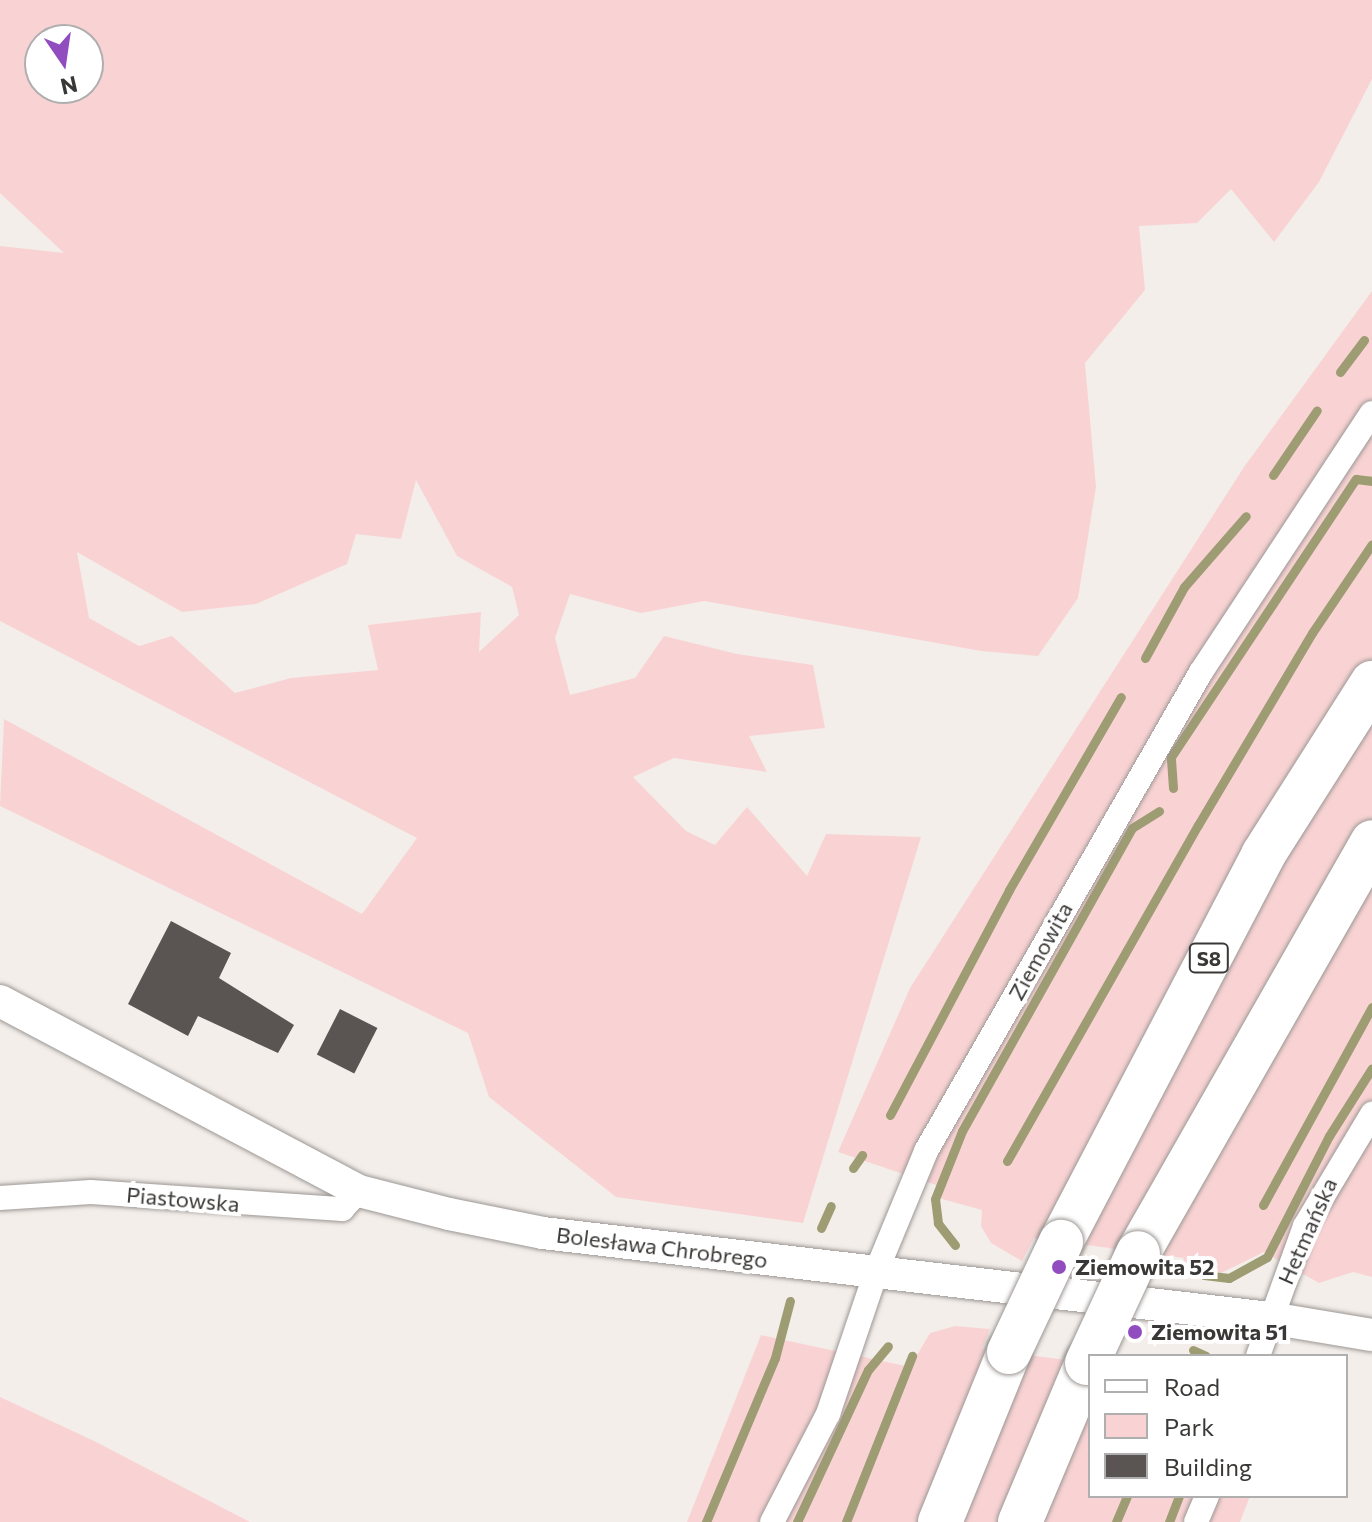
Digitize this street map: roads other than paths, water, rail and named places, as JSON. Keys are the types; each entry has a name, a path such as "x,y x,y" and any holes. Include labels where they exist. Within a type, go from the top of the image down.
{"highway":[{"name":"S8","path":"940,1522 1009,1352 1061,1242 1263,855 1372,683"},
{"path":"1091,1354 1138,1253 1372,842"},
{"path":"1020,1522 1088,1361"}],"street":[{"name":"Ziemowita","path":"772,1522 828,1414 876,1272 926,1151 1201,672 1372,413"},
{"name":"Bolesława Chrobrego","path":"0,1001 359,1191 543,1233 1270,1318 1372,1335"},
{"name":"Hetmańska","path":"1259,1354 1317,1202 1372,1114"},
{"name":"Piastowska","path":"0,1198 91,1192 342,1209 359,1191"},
{"path":"1196,1522 1206,1498"}],"waterway":[{"path":"1340,372 1364,340"},
{"path":"1273,475 1317,410"},
{"path":"1173,788 1171,757 1356,479 1372,481"},
{"path":"1145,658 1184,587 1246,516"},
{"path":"1007,1161 1198,825 1312,633 1372,544"},
{"path":"890,1115 1009,890 1121,697"},
{"path":"955,1245 938,1223 935,1199 962,1131 1132,828 1159,811"},
{"path":"1263,1205 1372,1007"},
{"path":"1204,1275 1229,1278 1267,1257 1329,1136 1372,1068"},
{"path":"853,1168 862,1155"},
{"path":"821,1228 831,1206"},
{"path":"706,1522 775,1358 790,1301"},
{"path":"797,1522 868,1370 888,1346"},
{"path":"1193,1350 1202,1354"},
{"path":"846,1522 912,1356"},
{"path":"1116,1522 1126,1498"},
{"path":"1169,1522 1178,1498"}],"place":[{"name":"Ziemowita 52","path":"1059,1267"},
{"name":"Ziemowita 51","path":"1135,1332"}]}
